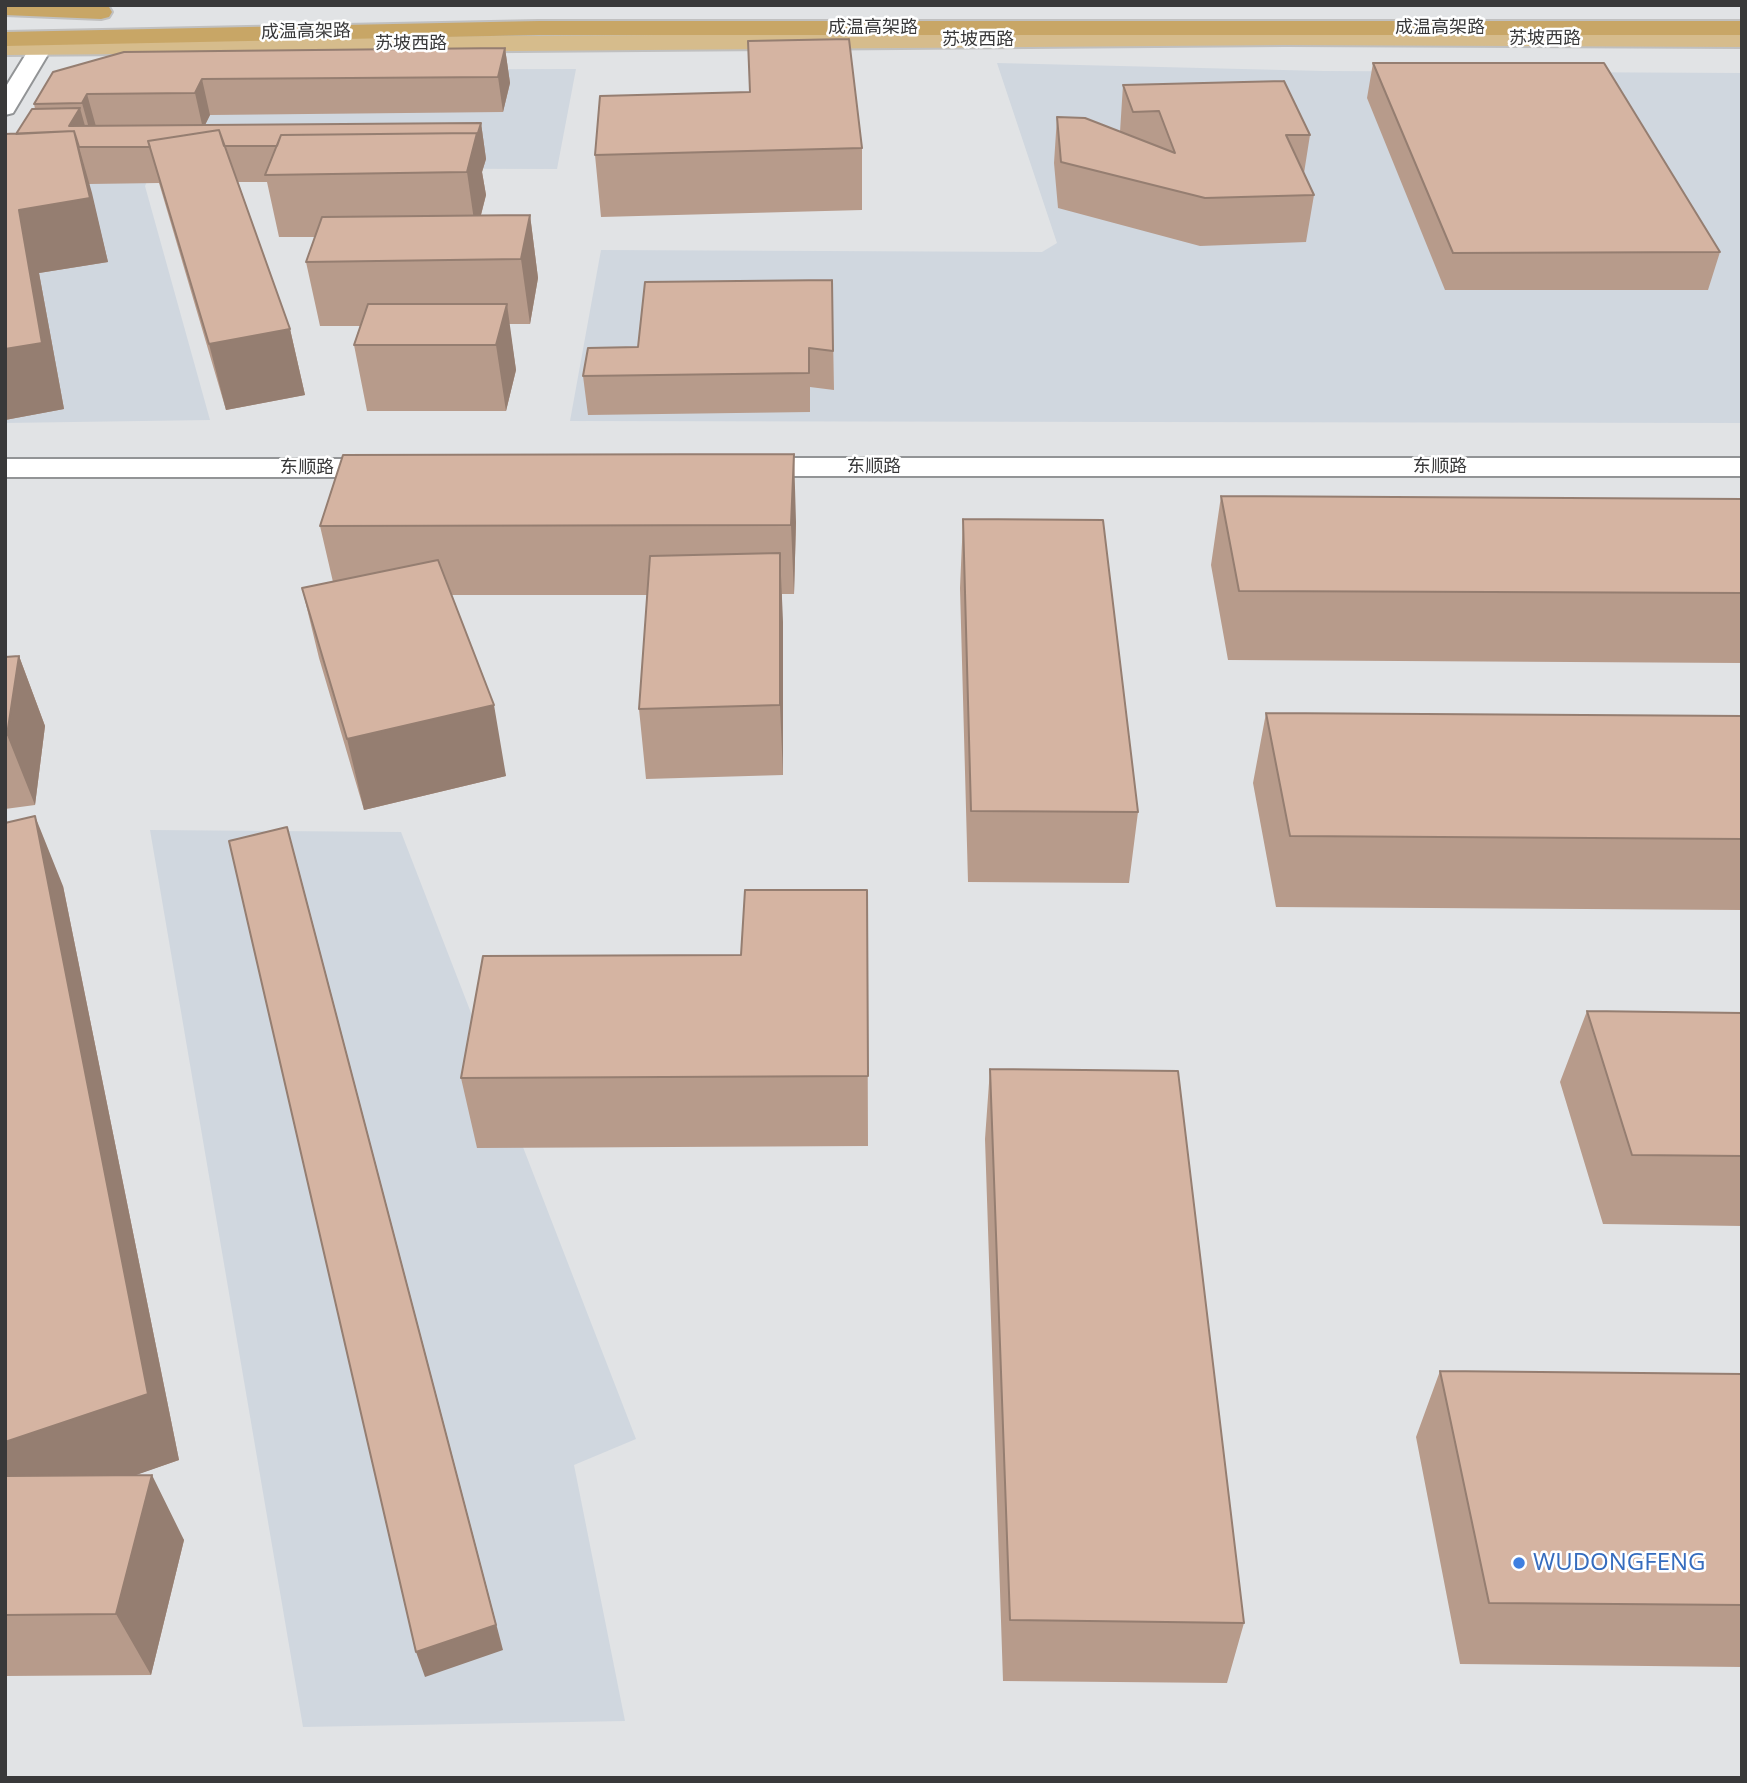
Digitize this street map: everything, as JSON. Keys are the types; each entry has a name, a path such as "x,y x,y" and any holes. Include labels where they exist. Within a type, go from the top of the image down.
{"highway":[{"path":"5,7 125,12"},
{"name":"成温高架路","path":"259,12 1742,8"},
{"name":"成温高架路","path":"5,39 539,28 1742,28"}],"main road":[{"path":"5,7 47,5"},
{"name":"苏坡西路","path":"5,48 1285,38 1742,40"}],"street":[{"path":"5,108 42,46"},
{"name":"东顺路","path":"714,467 1742,467"},
{"name":"东顺路","path":"5,468 422,468"}],"shaded area":[{"path":"997,63 1324,71 1742,73 1742,423 570,421 601,250 1042,252 1057,243"},
{"path":"576,69 557,169 153,168 145,186 210,420 5,423 5,252 102,70"},
{"path":"150,830 401,832 636,1439 574,1465 625,1721 303,1727"}],"building":[{"path":"849,39 862,148 595,155 600,96 750,92 748,41"},
{"path":"505,48 498,77 202,79 195,93 87,94 82,103 34,104 53,72 124,52"},
{"path":"1373,63 1604,63 1720,252 1453,253"},
{"path":"1284,81 1310,135 1286,135 1314,195 1205,198 1061,162 1057,117 1085,118 1175,153 1159,111 1133,112 1123,85"},
{"path":"80,108 69,126 481,123 477,136 477,133 281,135 277,146 224,146 219,130 148,141 150,147 79,147 74,131 16,134 32,109"},
{"path":"219,130 290,329 209,344 148,141"},
{"path":"74,131 90,198 19,210 42,343 5,349 5,134"},
{"path":"477,133 467,172 265,175 281,135"},
{"path":"530,215 521,259 306,262 322,217"},
{"path":"832,280 833,351 809,348 809,373 583,376 588,348 638,347 645,282"},
{"path":"368,304 507,304 496,345 354,345"},
{"path":"794,454 791,525 320,526 343,455"},
{"path":"1221,496 1742,499 1742,593 1239,591"},
{"path":"963,519 1103,520 1138,812 971,811"},
{"path":"780,553 780,705 639,709 650,556"},
{"path":"438,560 494,705 347,739 302,588"},
{"path":"19,656 7,735 5,735 5,657"},
{"path":"1266,713 1742,716 1742,839 1290,836"},
{"path":"35,816 148,1394 5,1442 5,823"},
{"path":"287,827 496,1625 416,1652 229,841"},
{"path":"745,890 867,890 868,1076 461,1078 483,956 741,955"},
{"path":"1587,1011 1742,1013 1742,1156 1632,1155"},
{"path":"990,1069 1178,1071 1244,1623 1010,1620"},
{"path":"1440,1371 1742,1374 1742,1605 1489,1603"},
{"path":"152,1475 116,1614 5,1615 5,1476"}],"place":[{"name":"WUDONGFENG","path":"1519,1563"}]}
